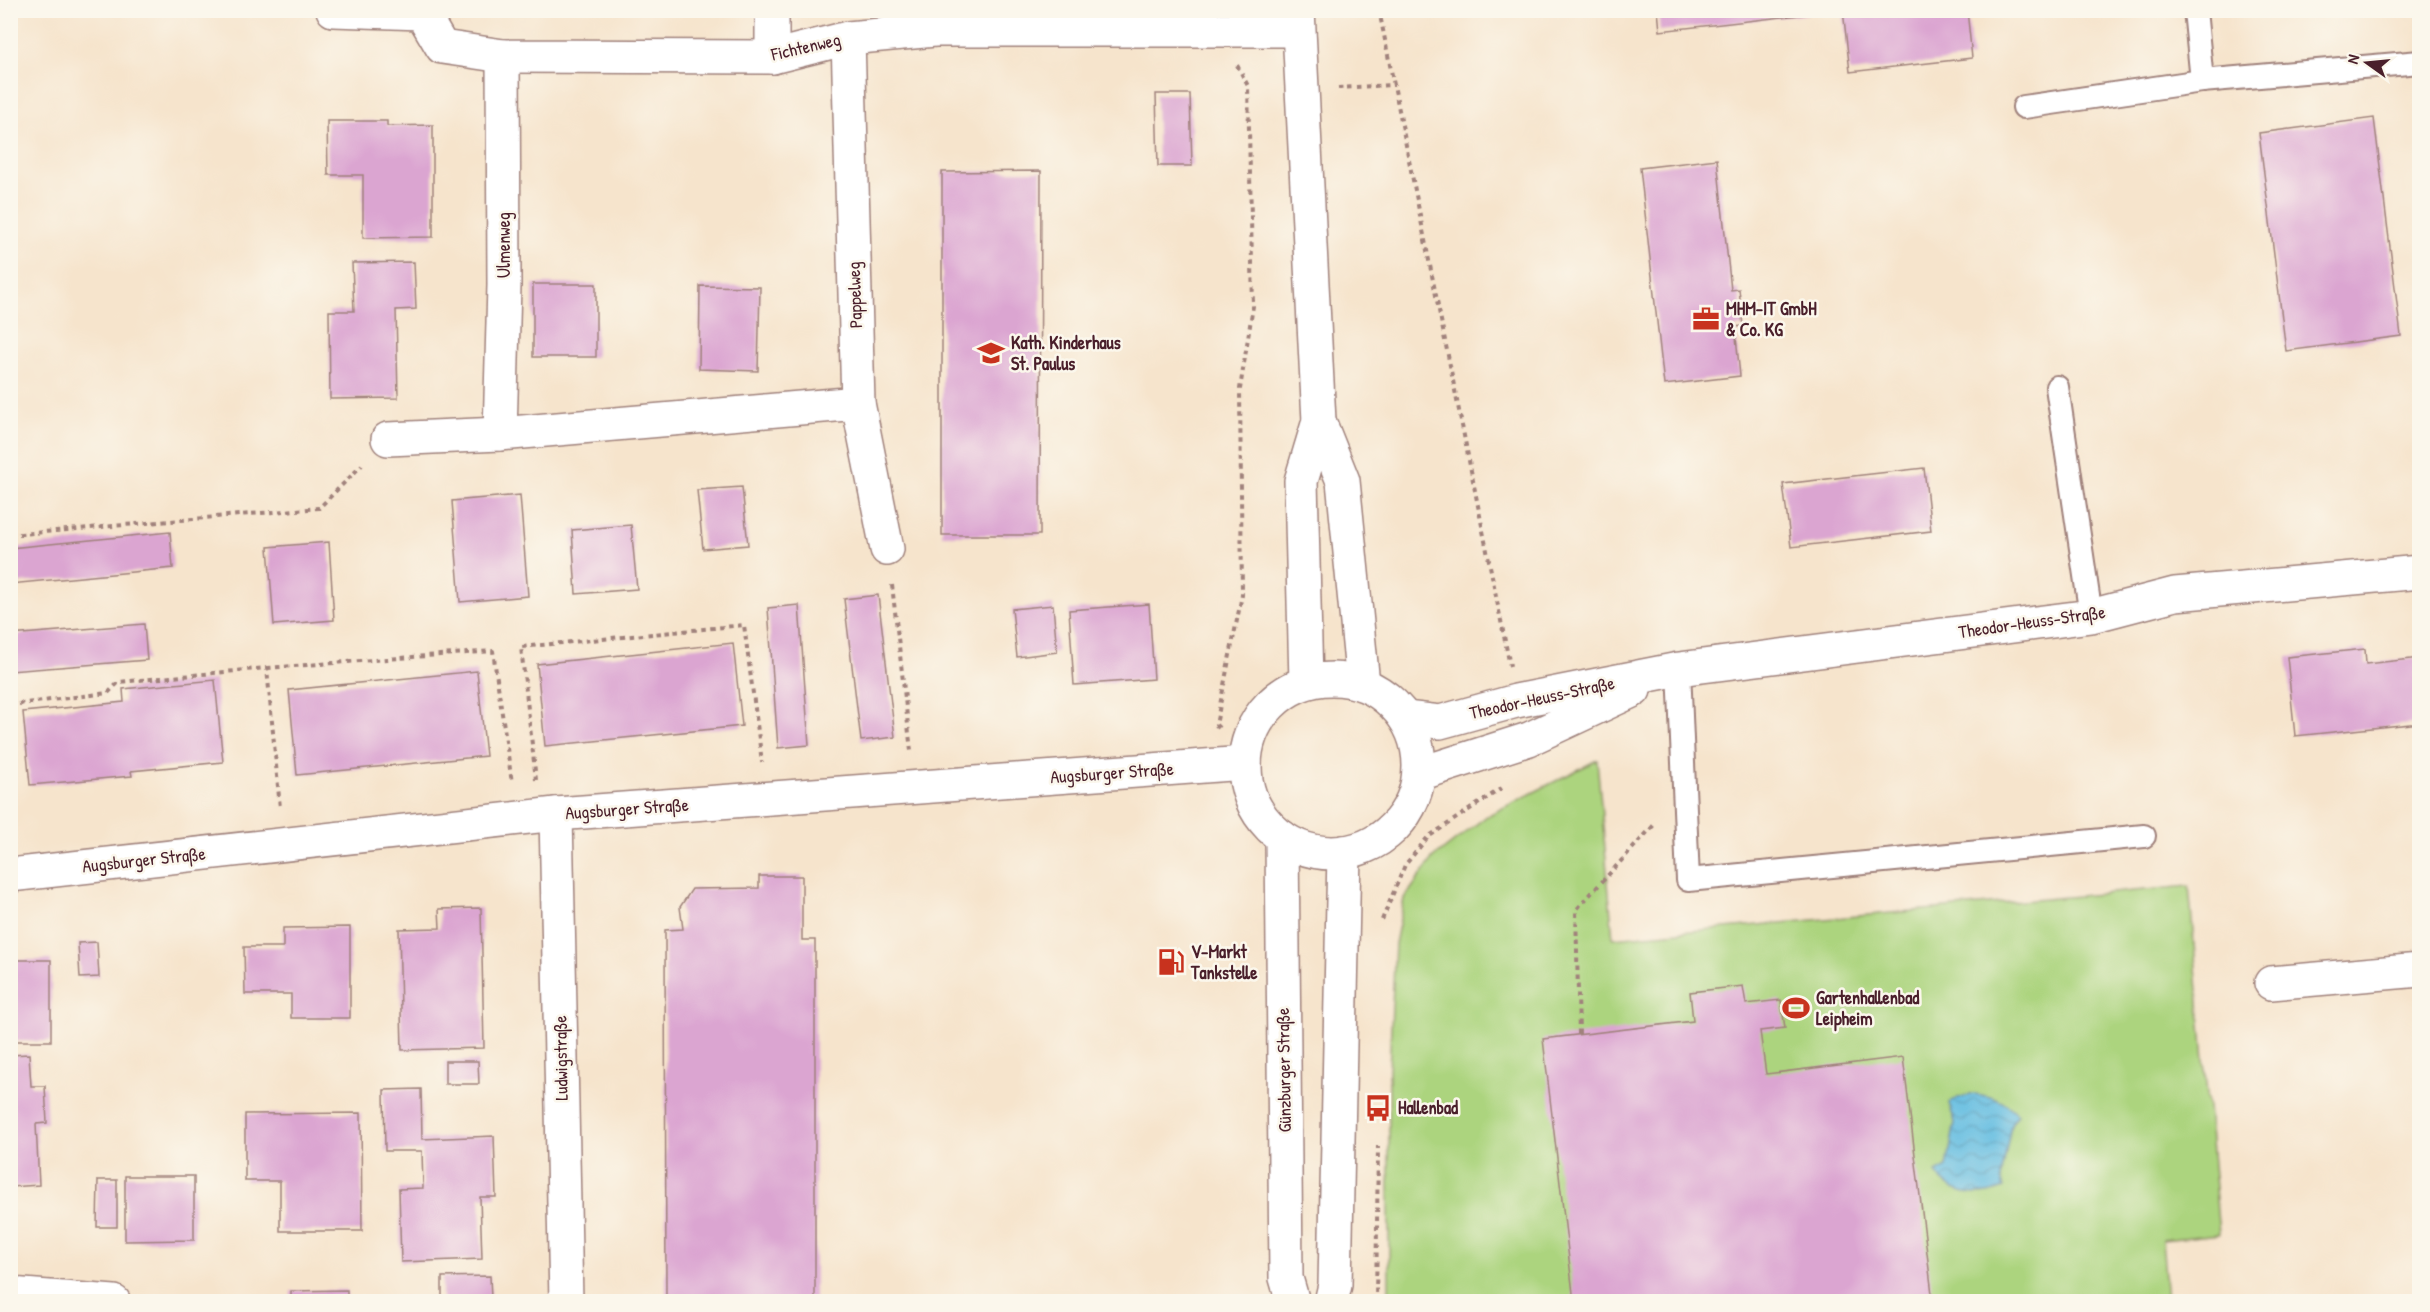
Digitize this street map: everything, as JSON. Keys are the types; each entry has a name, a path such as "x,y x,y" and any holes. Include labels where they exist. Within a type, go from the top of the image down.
{"street":[{"name":"Fichtenweg","path":"333,10 422,12 442,47 503,56 772,57 848,38 936,30 1234,30 1298,20"},
{"path":"772,10 772,57"},
{"path":"1298,20 1319,421 1343,481 1363,684"},
{"name":"Pappelweg","path":"848,38 858,403 887,549"},
{"name":"Ulmenweg","path":"500,434 504,285 503,56"},
{"path":"388,438 500,434 858,403"},
{"path":"1306,682 1301,481 1319,421"},
{"name":"Theodor-Heuss-Straße","path":"1406,718 1440,722 1516,701 1679,669 2091,616 2175,594 2420,572"},
{"name":"Theodor-Heuss-Straße","path":"1419,774 1529,739 1679,669"},
{"path":"1334,678 1363,684 1387,698 1406,718 1419,754 1419,774 1415,793 1407,810 1395,826 1371,843 1344,852 1322,852 1300,847 1282,837 1266,822 1254,804 1247,784 1245,763 1248,744 1264,712 1275,699 1306,682 1334,678"},
{"name":"Augsburger Straße","path":"10,875 538,816 1245,763"},
{"name":"Ludwigstraße","path":"538,816 566,1302"},
{"name":"Günzburger Straße","path":"1282,837 1286,1278 1293,1302"},
{"path":"1331,1302 1335,1285 1344,852"},
{"path":"2271,983 2420,970"},
{"path":"10,1294 114,1302"}],"lane":[{"path":"2195,10 2202,81"},
{"path":"2024,107 2202,81 2420,62"},
{"path":"2057,387 2091,616"},
{"path":"1679,669 1688,880 2144,836"}],"path":[{"path":"1379,10 1516,701"},
{"path":"1234,30 1238,69 1248,86 1253,306 1240,389 1242,596 1216,725 1245,763"},
{"path":"1301,91 1394,85"},
{"path":"10,535 320,508 388,438"},
{"path":"887,549 914,788"},
{"path":"538,816 521,647 744,625 767,798"},
{"path":"10,705 108,693 119,682 493,651 538,816"},
{"path":"267,668 284,844"},
{"path":"1380,925 1405,865 1428,837 1508,785"},
{"path":"1579,1035 1576,910 1684,791"},
{"path":"1376,1302 1378,1142"}],"green space":[{"name":"Gartenhallenbad Leipheim","path":"1597,760 1613,938 2189,886 2219,1234 2162,1240 2167,1301 1389,1302 1389,1071 1395,944 1404,899 1433,858 1487,816"}],"water":[{"path":"1974,1094 1998,1100 2018,1114 2011,1124 2001,1179 2004,1188 1976,1194 1950,1187 1936,1173 1947,1167 1955,1122 1949,1104 1958,1098"}],"building":[{"path":"1658,10 1808,10 1808,14 1660,31"},
{"path":"1843,10 1967,10 1972,58 1850,72"},
{"path":"1156,94 1190,94 1192,166 1158,166"},
{"path":"2374,118 2401,336 2286,351 2259,133"},
{"path":"327,121 387,121 387,126 433,125 433,237 363,238 363,175 328,175"},
{"path":"1717,159 1731,290 1739,289 1743,326 1735,327 1740,376 1664,385 1640,168"},
{"name":"Kath. Kinderhaus St. Paulus","path":"1041,171 1040,535 942,535 942,172"},
{"path":"414,262 416,309 396,310 398,398 330,399 329,311 354,311 352,263"},
{"path":"533,284 596,284 596,357 533,357"},
{"path":"700,286 760,287 758,371 699,369"},
{"path":"1924,468 1931,531 1791,547 1783,484"},
{"path":"742,487 748,545 703,549 697,490"},
{"path":"520,495 528,596 460,602 452,501"},
{"path":"631,525 637,589 576,594 572,530"},
{"path":"170,532 173,568 10,584 10,548"},
{"path":"329,542 334,620 274,625 268,547"},
{"path":"878,595 895,737 861,741 844,599"},
{"path":"1149,604 1154,679 1074,685 1069,610"},
{"path":"799,605 809,745 778,748 768,608"},
{"path":"1053,605 1057,652 1017,657 1012,609"},
{"path":"144,624 147,660 10,671 10,635"},
{"path":"733,643 742,726 545,746 537,664"},
{"path":"2365,649 2366,664 2420,658 2420,723 2295,736 2287,657"},
{"path":"477,671 486,756 297,775 289,690"},
{"path":"215,680 223,762 131,771 132,776 30,785 23,712 124,702 123,689"},
{"path":"759,876 802,876 802,940 815,940 815,1302 666,1302 665,930 683,929 680,907 692,889 759,888"},
{"path":"481,908 484,1048 402,1050 399,929 440,928 439,909"},
{"path":"350,927 350,1018 291,1018 291,994 245,994 244,947 283,947 283,928"},
{"path":"97,942 99,977 80,978 78,943"},
{"path":"10,960 51,960 51,1041 10,1041"},
{"path":"1743,986 1746,1004 1781,1000 1785,1028 1760,1031 1766,1074 1903,1057 1933,1302 1574,1302 1543,1039 1693,1021 1690,992"},
{"path":"29,1054 31,1086 45,1086 47,1123 36,1124 39,1185 10,1187 10,1055"},
{"path":"445,1061 478,1061 479,1084 445,1084"},
{"path":"421,1089 422,1139 494,1136 496,1197 480,1197 482,1259 401,1262 399,1189 423,1188 422,1151 385,1151 384,1090"},
{"path":"361,1113 362,1231 280,1231 280,1181 245,1181 245,1114"},
{"path":"125,1176 194,1176 194,1240 125,1241"},
{"path":"98,1180 117,1180 117,1227 97,1227"},
{"path":"490,1276 491,1299 442,1300 442,1277"},
{"path":"347,1290 347,1302 291,1302 291,1291"}],"place":[{"name":"MHM-IT GmbH & Co. KG","path":"1706,319"},
{"name":"Kath. Kinderhaus St. Paulus","path":"991,353"},
{"name":"V-Markt Tankstelle","path":"1171,962"},
{"name":"Gartenhallenbad Leipheim","path":"1796,1008"},
{"name":"Hallenbad","path":"1378,1108"}]}
